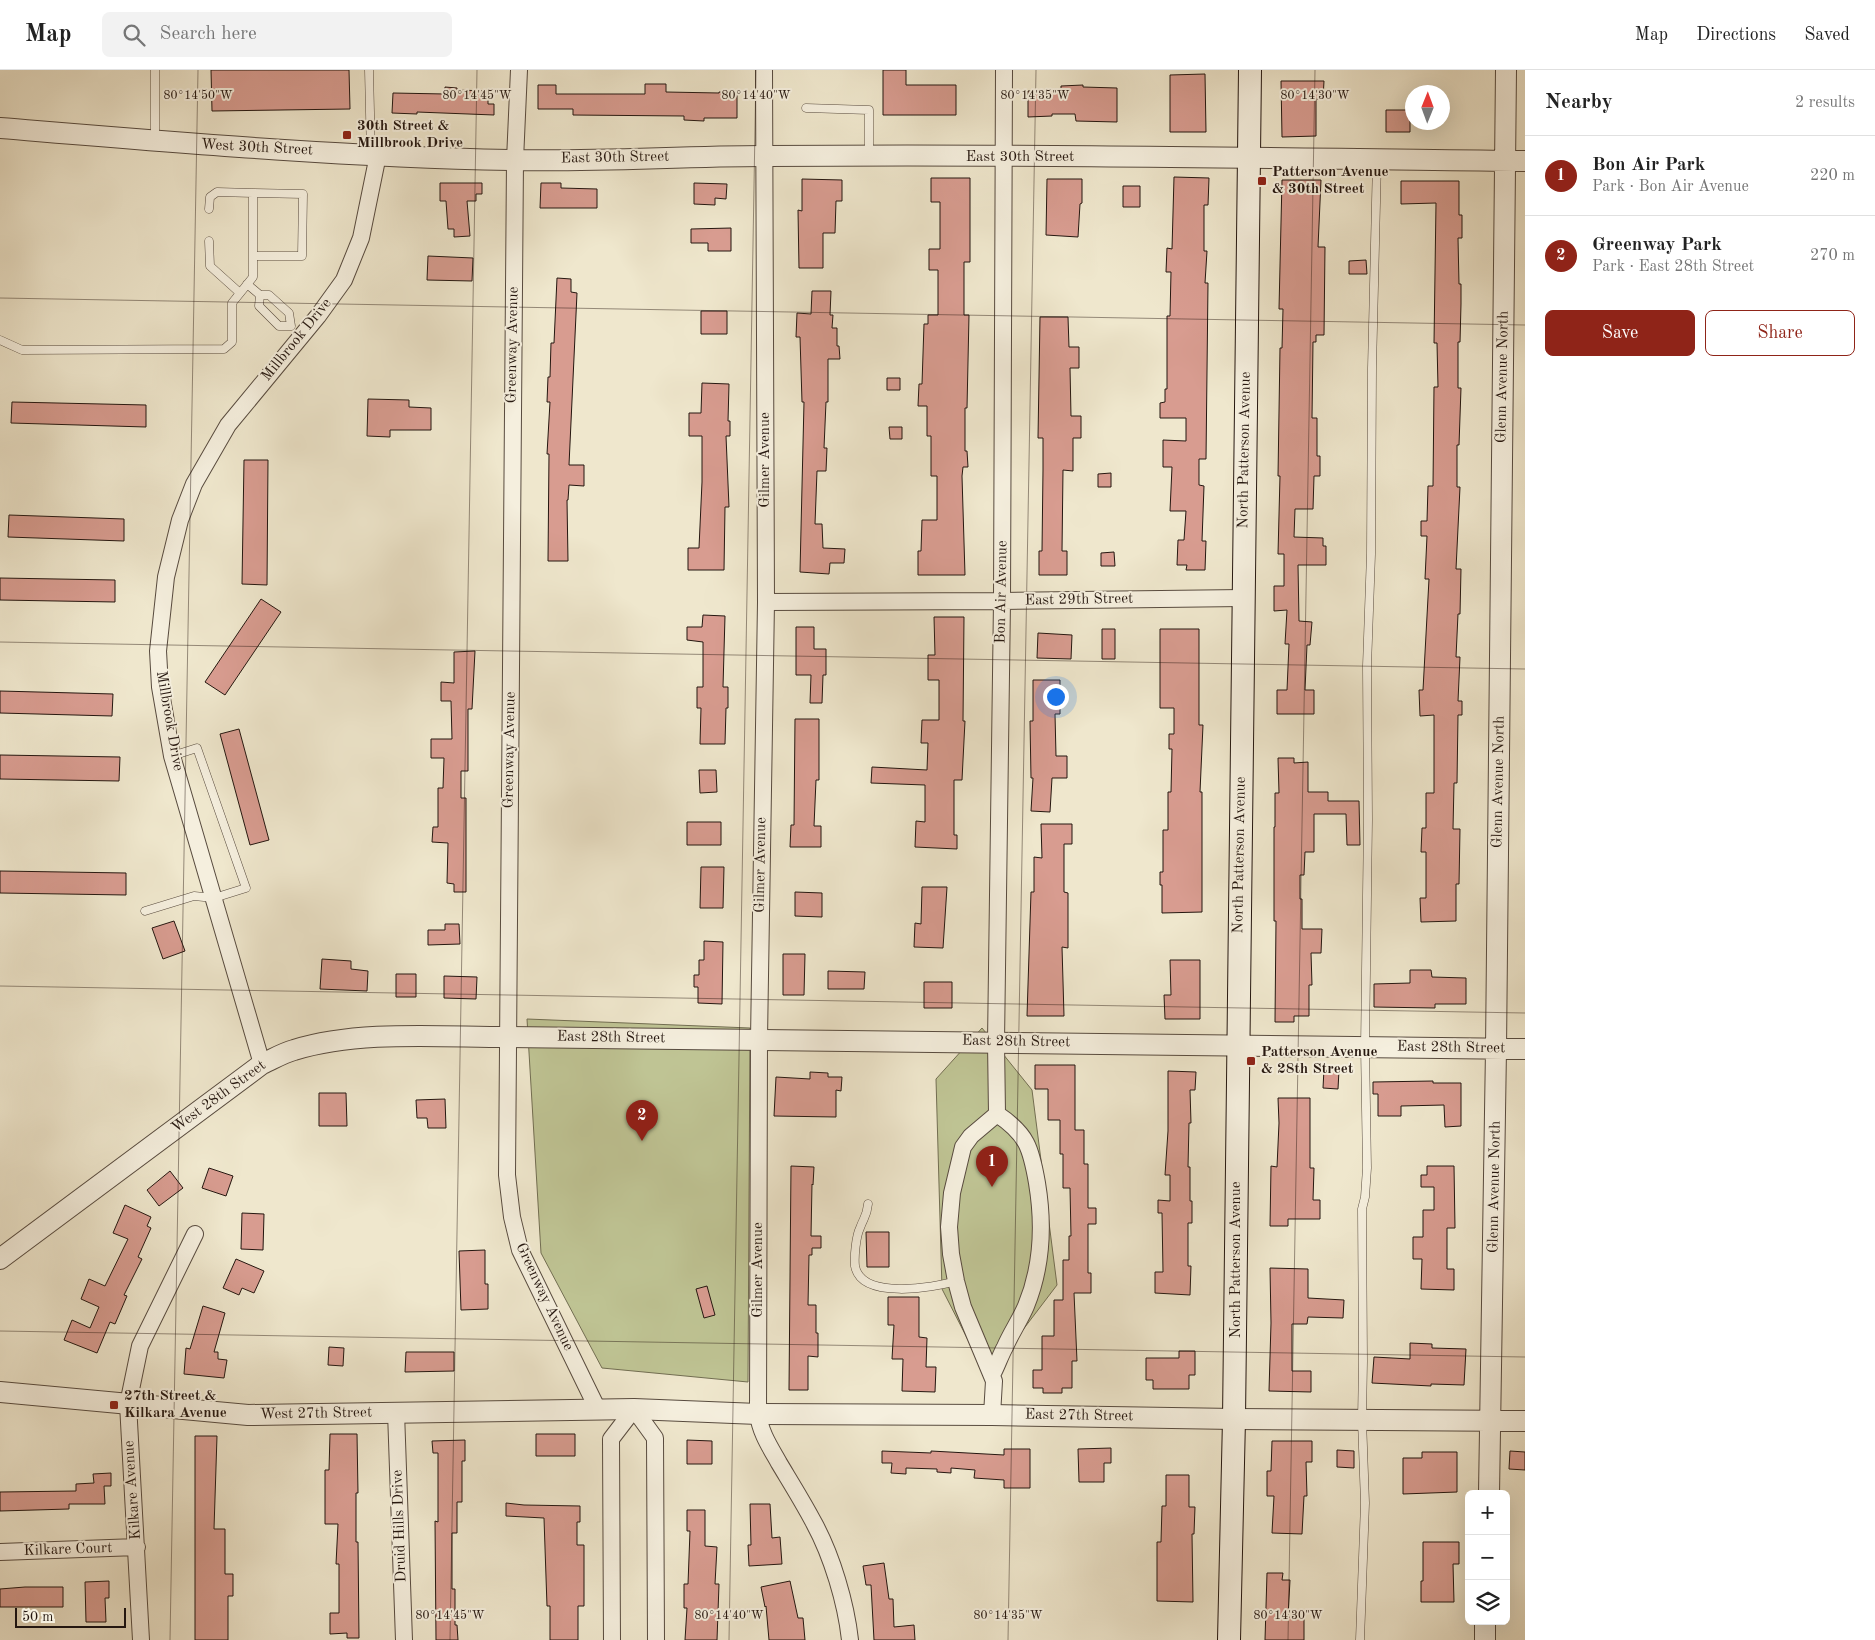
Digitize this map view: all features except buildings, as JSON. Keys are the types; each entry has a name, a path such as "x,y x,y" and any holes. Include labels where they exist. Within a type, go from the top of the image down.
{"main road":[{"name":"North Patterson Avenue","path":"1229,1640 1234,1419 1250,70"}],"street":[{"name":"Greenway Avenue","path":"519,70 515,160 507,1175 512,1217 520,1250 598,1410"},
{"name":"Gilmer Avenue","path":"764,70 766,602 759,1039 758,1414 759,1424 767,1442 815,1524 841,1595 850,1640"},
{"name":"Bon Air Avenue","path":"997,1114 996,1042 1002,601 1005,156 1004,70"},
{"name":"Glenn Avenue North","path":"1489,1490 1492,1421 1506,70"},
{"name":"West 30th Street","path":"0,128 155,141 374,155 515,160"},
{"name":"Millbrook Drive","path":"262,1064 172,756 160,687 158,651 166,577 180,520 194,484 228,425 297,330 344,280 361,238 374,155"},
{"name":"East 30th Street","path":"515,160 765,156 1005,156 1525,161"},
{"name":"East 29th Street","path":"766,602 1243,598"},
{"name":"West 28th Street","path":"0,1259 262,1064 293,1050 330,1042 386,1037 507,1037"},
{"name":"East 28th Street","path":"507,1037 1525,1049"},
{"path":"992,1374 1026,1307 1034,1281 1042,1234 1041,1207 1034,1166 1028,1147 1022,1135 1013,1124 997,1114 971,1136 963,1147 952,1193 949,1227 951,1254 963,1307 994,1382 992,1415"},
{"name":"Kilkare Avenue","path":"141,1640 128,1404 140,1346 195,1234"},
{"name":"West 27th Street","path":"0,1392 248,1415 634,1409"},
{"name":"East 27th Street","path":"634,1409 758,1414 1525,1421"},
{"path":"612,1640 611,1439 634,1409 655,1438 656,1640"},
{"name":"Druid Hills Drive","path":"396,1412 404,1640"},
{"name":"Kilkare Court","path":"0,1552 137,1547"},
{"path":"1485,1625 1485,1640"}],"lane":[{"path":"155,70 155,141"},
{"path":"369,70 374,155"},
{"path":"806,108 869,110 869,156"},
{"path":"1360,1640 1365,1504 1362,1420 1362,1209 1365,1197 1367,1168 1365,1047 1368,820 1367,666 1371,554 1372,368 1377,160"},
{"path":"209,209 210,197 217,192 303,194 302,256 252,256"},
{"path":"0,340 22,350 224,349 232,342 232,303 253,276 253,193"},
{"path":"209,241 210,266 240,293"},
{"path":"247,284 260,296 269,295 288,313 297,330"},
{"path":"260,296 259,306 279,326 297,330"},
{"path":"145,911 194,896 214,898 246,888 197,748 172,756"},
{"path":"868,1204 867,1216 857,1236 856,1266 860,1277 867,1284 887,1288 938,1287 956,1282"}],"green space":[{"path":"527,1019 750,1028 748,1382 602,1368 541,1253"},
{"path":"982,1028 1032,1090 1057,1285 987,1377 942,1289 936,1079"}],"place":[{"name":"30th Street & Millbrook Drive","path":"347,135"},
{"name":"Patterson Avenue & 30th Street","path":"1262,181"},
{"name":"Patterson Avenue & 28th Street","path":"1251,1061"},
{"name":"Greenway Park","path":"642,1141"},
{"name":"Bon Air Park","path":"992,1187"},
{"name":"27th Street & Kilkara Avenue","path":"114,1405"}]}
